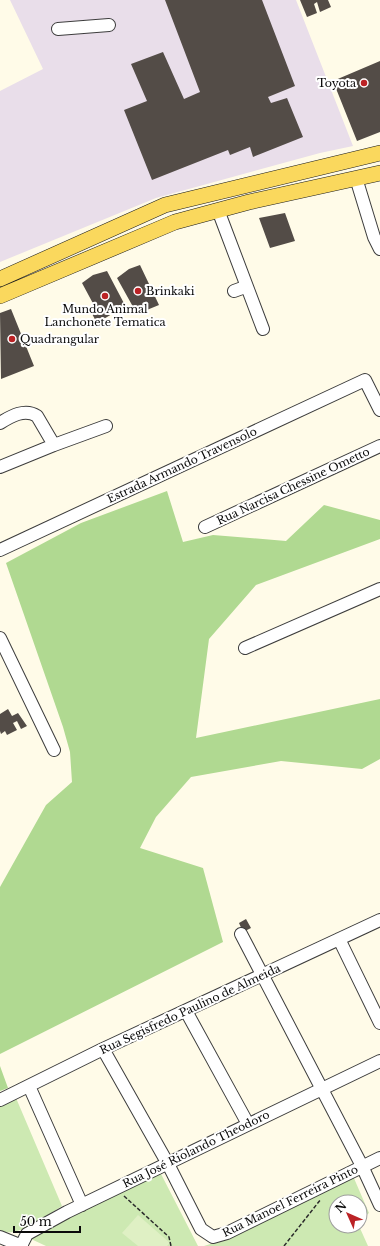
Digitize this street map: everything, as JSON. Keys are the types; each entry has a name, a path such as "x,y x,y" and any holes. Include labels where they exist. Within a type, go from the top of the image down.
{"main road":[{"path":"0,279 165,205 380,153"},
{"path":"262,199 260,195 262,190 266,187 289,182 297,173"},
{"path":"0,296 176,222 262,199 380,173"}],"street":[{"path":"58,29 109,25"},
{"path":"356,178 374,237 380,249"},
{"path":"218,210 245,287 263,329"},
{"path":"234,291 245,287"},
{"name":"Estrada Armando Travensolo","path":"0,550 365,380 380,410"},
{"path":"0,423 7,418 27,412 33,413 37,416 54,445"},
{"path":"0,468 54,445 106,426"},
{"name":"Rua Narcisa Chessine Ometto","path":"205,527 380,446"},
{"path":"245,648 380,589"},
{"path":"0,638 54,750"},
{"name":"Rua Segisfredo Paulino de Almeida","path":"0,1100 103,1049 263,976 380,920"},
{"path":"241,934 362,1166 380,1205"},
{"path":"339,940 380,1023"},
{"path":"186,1011 248,1124"},
{"path":"103,1049 168,1164"},
{"name":"Rua José Riolando Theodoro","path":"21,1246 26,1234 82,1205 380,1061"},
{"path":"29,1086 82,1205"},
{"name":"Rua Manoel Ferreira Pinto","path":"168,1164 201,1229 213,1237 227,1233 380,1158"},
{"path":"0,1237 21,1246"}],"path":[{"path":"116,1189 157,1224 169,1237 171,1246"},
{"path":"284,1246 322,1198"}],"shaded area":[{"path":"10,0 296,0 353,146 320,153 156,198 0,262 0,91 43,69"}],"green space":[{"path":"167,491 183,542 213,535 286,541 324,505 380,520 380,539 256,585 209,639 196,738 380,699 380,759 362,769 281,761 191,777 156,817 140,848 203,868 223,942 0,1054 0,887 46,805 72,782 70,752 63,727 6,563 81,523"},
{"path":"0,1066 8,1088 0,1091"},
{"path":"16,1098 62,1206 32,1225 23,1229 7,1232 0,1231 0,1106"},
{"path":"161,1174 198,1246 46,1246 31,1239 32,1235"},
{"path":"353,1176 361,1194 328,1194 328,1234 363,1234 368,1246 204,1246 235,1236"},
{"path":"138,1215 170,1243 167,1246 138,1246 122,1233"}],"building":[{"path":"165,0 262,0 295,86 268,97 271,103 287,98 303,137 253,157 250,147 230,155 228,150 152,180 124,110 147,101 131,64 163,52 184,99 200,92"},
{"path":"300,0 328,0 331,7 320,12 317,2 314,4 317,13 307,17"},
{"path":"380,61 380,132 357,141 333,81"},
{"path":"285,213 295,241 270,248 259,218"},
{"name":"Brinkaki","path":"140,265 159,305 137,314 117,278 129,269"},
{"name":"Mundo Animal Lanchonete Tematica","path":"107,271 127,309 112,314 97,323 91,312 96,309 82,283 93,275"},
{"name":"Quadrangular","path":"11,309 34,366 1,379 0,313"},
{"path":"8,709 12,716 18,713 27,726 21,729 17,721 13,723 17,730 7,735 5,731 1,734 0,731 0,714"},
{"path":"246,919 251,928 243,932 239,923"}],"place":[{"name":"Toyota","path":"364,83"},
{"name":"Brinkaki","path":"138,291"},
{"name":"Mundo Animal Lanchonete Tematica","path":"105,296"},
{"name":"Quadrangular","path":"12,339"}]}
